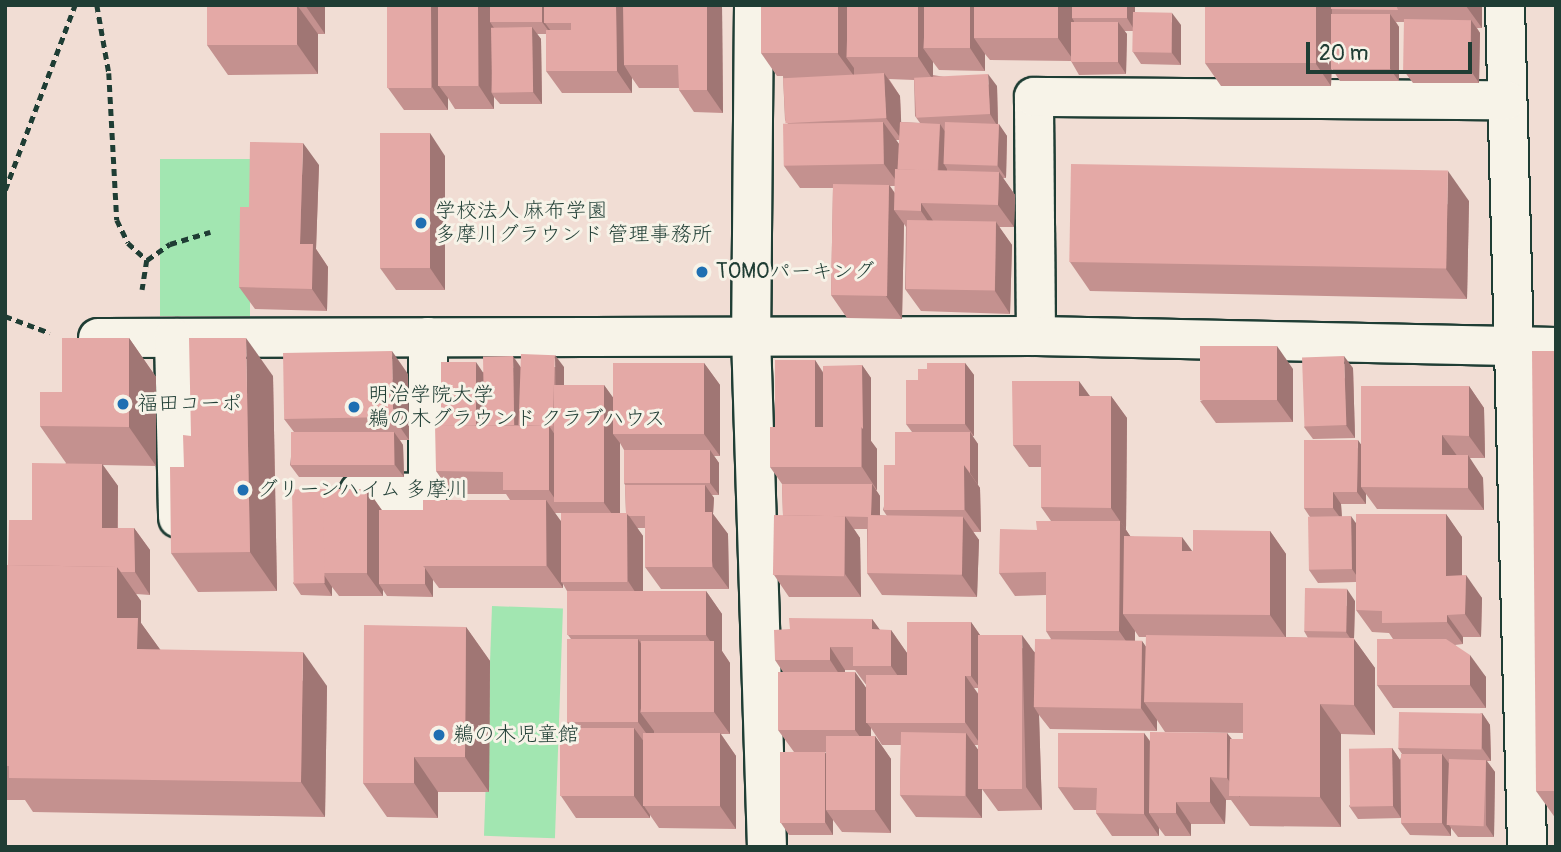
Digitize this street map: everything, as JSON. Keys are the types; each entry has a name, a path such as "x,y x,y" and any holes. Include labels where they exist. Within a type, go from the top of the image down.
{"street":[{"path":"754,5 751,336 767,847"},
{"path":"1505,5 1527,847"},
{"path":"1036,336 1034,97 1506,100"},
{"path":"116,339 1036,336 1556,347"},
{"path":"359,492 428,492 428,337"},
{"path":"174,338 178,522"}],"path":[{"path":"5,190 75,5"},
{"path":"97,5 109,74 117,220 128,243 147,260"},
{"path":"116,339 147,260 170,244 210,232"},
{"path":"5,316 38,328"}],"green space":[{"path":"160,159 250,159 250,316 160,316"},
{"path":"492,606 563,608 555,838 484,836"}],"building":[{"path":"207,5 297,5 297,45 207,45"},
{"path":"387,5 431,5 431,88 387,88"},
{"path":"438,5 478,5 478,86 438,86"},
{"path":"490,5 542,5 542,22 490,22"},
{"path":"544,5 571,5 571,23 544,23"},
{"path":"571,5 616,5 617,71 546,71 546,30 571,30"},
{"path":"623,5 707,5 707,90 679,90 678,65 624,65"},
{"path":"761,5 838,5 838,53 761,53"},
{"path":"847,5 918,5 918,57 847,57"},
{"path":"924,5 970,5 970,48 924,48"},
{"path":"974,5 1058,5 1058,38 974,38"},
{"path":"1072,5 1127,5 1127,18 1072,18"},
{"path":"1205,5 1316,5 1316,63 1205,63"},
{"path":"1331,5 1396,5 1398,10 1331,9"},
{"path":"1466,5 1466,6 1396,6"},
{"path":"1133,12 1172,13 1171,53 1132,52"},
{"path":"1331,14 1390,14 1390,69 1331,69"},
{"path":"1404,19 1471,20 1470,72 1403,71"},
{"path":"1071,22 1118,22 1118,62 1071,62"},
{"path":"532,27 533,92 492,93 491,28"},
{"path":"884,73 886,118 785,123 783,78"},
{"path":"988,74 990,114 916,118 914,78"},
{"path":"883,122 884,164 784,166 783,124"},
{"path":"900,122 940,124 937,171 898,169"},
{"path":"945,122 999,124 998,166 944,164"},
{"path":"380,133 430,133 430,268 380,268"},
{"path":"250,142 303,143 300,244 313,244 312,289 239,287 240,207 249,207"},
{"path":"1071,164 1448,171 1446,269 1069,262"},
{"path":"895,169 999,172 998,205 921,203 921,211 894,210"},
{"path":"833,184 889,185 887,296 831,295"},
{"path":"907,220 996,222 995,291 906,289"},
{"path":"62,338 129,338 129,427 40,426 40,392 62,392"},
{"path":"189,338 246,338 250,552 171,553 170,467 184,467 183,435 191,436"},
{"path":"1200,346 1277,346 1277,400 1200,400"},
{"path":"392,351 393,417 284,419 283,353"},
{"path":"1532,351 1556,351 1556,791 1536,791"},
{"path":"521,354 555,355 553,426 519,425"},
{"path":"513,356 514,425 484,426 483,357"},
{"path":"1344,356 1346,425 1304,426 1302,357"},
{"path":"775,360 815,360 815,427 775,427"},
{"path":"441,362 476,362 476,425 441,425"},
{"path":"613,363 704,363 704,434 613,434"},
{"path":"927,363 965,363 965,424 906,424 906,380 918,380 918,369 927,369"},
{"path":"862,365 863,429 823,427 823,366"},
{"path":"1012,381 1079,381 1079,396 1111,396 1111,508 1041,507 1041,445 1013,445"},
{"path":"554,385 604,385 604,502 554,502"},
{"path":"1361,386 1469,386 1469,436 1442,435 1442,455 1468,455 1468,488 1361,487"},
{"path":"435,425 549,426 549,490 503,490 503,472 436,471"},
{"path":"770,427 861,427 861,467 770,467"},
{"path":"291,432 394,432 394,465 291,465"},
{"path":"895,432 970,432 970,473 964,465 895,465"},
{"path":"1304,440 1358,440 1357,492 1333,492 1333,508 1304,508"},
{"path":"624,450 710,450 710,483 624,483"},
{"path":"32,463 102,464 102,528 134,528 135,572 121,572 117,567 8,565 9,520 32,520"},
{"path":"884,465 964,465 964,510 884,510"},
{"path":"782,484 872,484 871,515 783,515"},
{"path":"625,485 705,485 705,512 645,512 645,516 629,516 626,513"},
{"path":"323,489 367,489 367,573 323,573"},
{"path":"323,489 325,583 294,584 292,490"},
{"path":"423,500 546,500 546,566 423,566"},
{"path":"379,510 423,510 425,584 379,584"},
{"path":"645,512 712,512 712,567 645,567"},
{"path":"561,513 627,513 627,582 561,582"},
{"path":"1356,514 1446,514 1446,576 1466,575 1465,614 1447,615 1447,622 1382,623 1382,611 1356,610"},
{"path":"774,515 845,516 844,576 773,575"},
{"path":"868,515 963,517 962,575 867,573"},
{"path":"1351,516 1352,569 1309,570 1308,517"},
{"path":"1036,521 1120,521 1119,631 1046,631 1046,572 999,573 1000,529 1037,530"},
{"path":"1193,530 1270,531 1270,615 1123,614 1124,536 1182,537 1182,551 1193,551"},
{"path":"5,565 117,567 117,618 138,618 137,649 303,652 301,782 9,778 9,766 5,766"},
{"path":"1305,588 1347,589 1346,632 1304,631"},
{"path":"567,591 706,591 706,635 567,635"},
{"path":"789,618 872,619 872,629 891,630 891,666 853,666 853,647 830,647 830,660 775,660 774,630 790,629"},
{"path":"907,622 971,622 971,676 907,675"},
{"path":"364,625 466,627 465,757 414,757 414,783 363,783"},
{"path":"978,635 1022,635 1022,789 978,789"},
{"path":"1146,635 1354,638 1354,705 1320,704 1320,797 1229,796 1230,739 1243,739 1243,703 1144,702"},
{"path":"567,639 638,639 638,722 567,722"},
{"path":"1035,639 1142,641 1141,709 1034,707"},
{"path":"1377,639 1446,639 1470,655 1470,685 1377,685"},
{"path":"641,641 714,641 714,712 641,712"},
{"path":"778,672 855,672 855,730 778,730"},
{"path":"866,675 965,675 965,723 866,723"},
{"path":"1399,712 1482,713 1481,749 1398,748"},
{"path":"560,728 634,728 634,796 560,796"},
{"path":"901,732 966,733 965,796 900,795"},
{"path":"1150,732 1227,733 1227,778 1210,777 1210,802 1176,802 1176,813 1149,813"},
{"path":"643,733 720,733 720,806 643,806"},
{"path":"1058,733 1144,733 1144,814 1096,813 1097,788 1058,787"},
{"path":"826,736 875,736 875,810 826,810"},
{"path":"1392,748 1393,806 1350,807 1349,749"},
{"path":"780,752 825,752 825,823 780,823"},
{"path":"1401,754 1442,754 1442,823 1401,823"},
{"path":"1449,759 1486,760 1484,826 1447,825"}],"place":[{"name":"学校法人 麻布学園 多摩川グラウンド 管理事務所","path":"421,223"},
{"name":"TOMOパーキング","path":"702,272"},
{"name":"福田コーポ","path":"123,404"},
{"name":"明治学院大学 鵜の木グラウンド クラブハウス","path":"354,407"},
{"name":"グリーンハイム 多摩川","path":"243,490"},
{"name":"鵜の木児童館","path":"439,735"}]}
